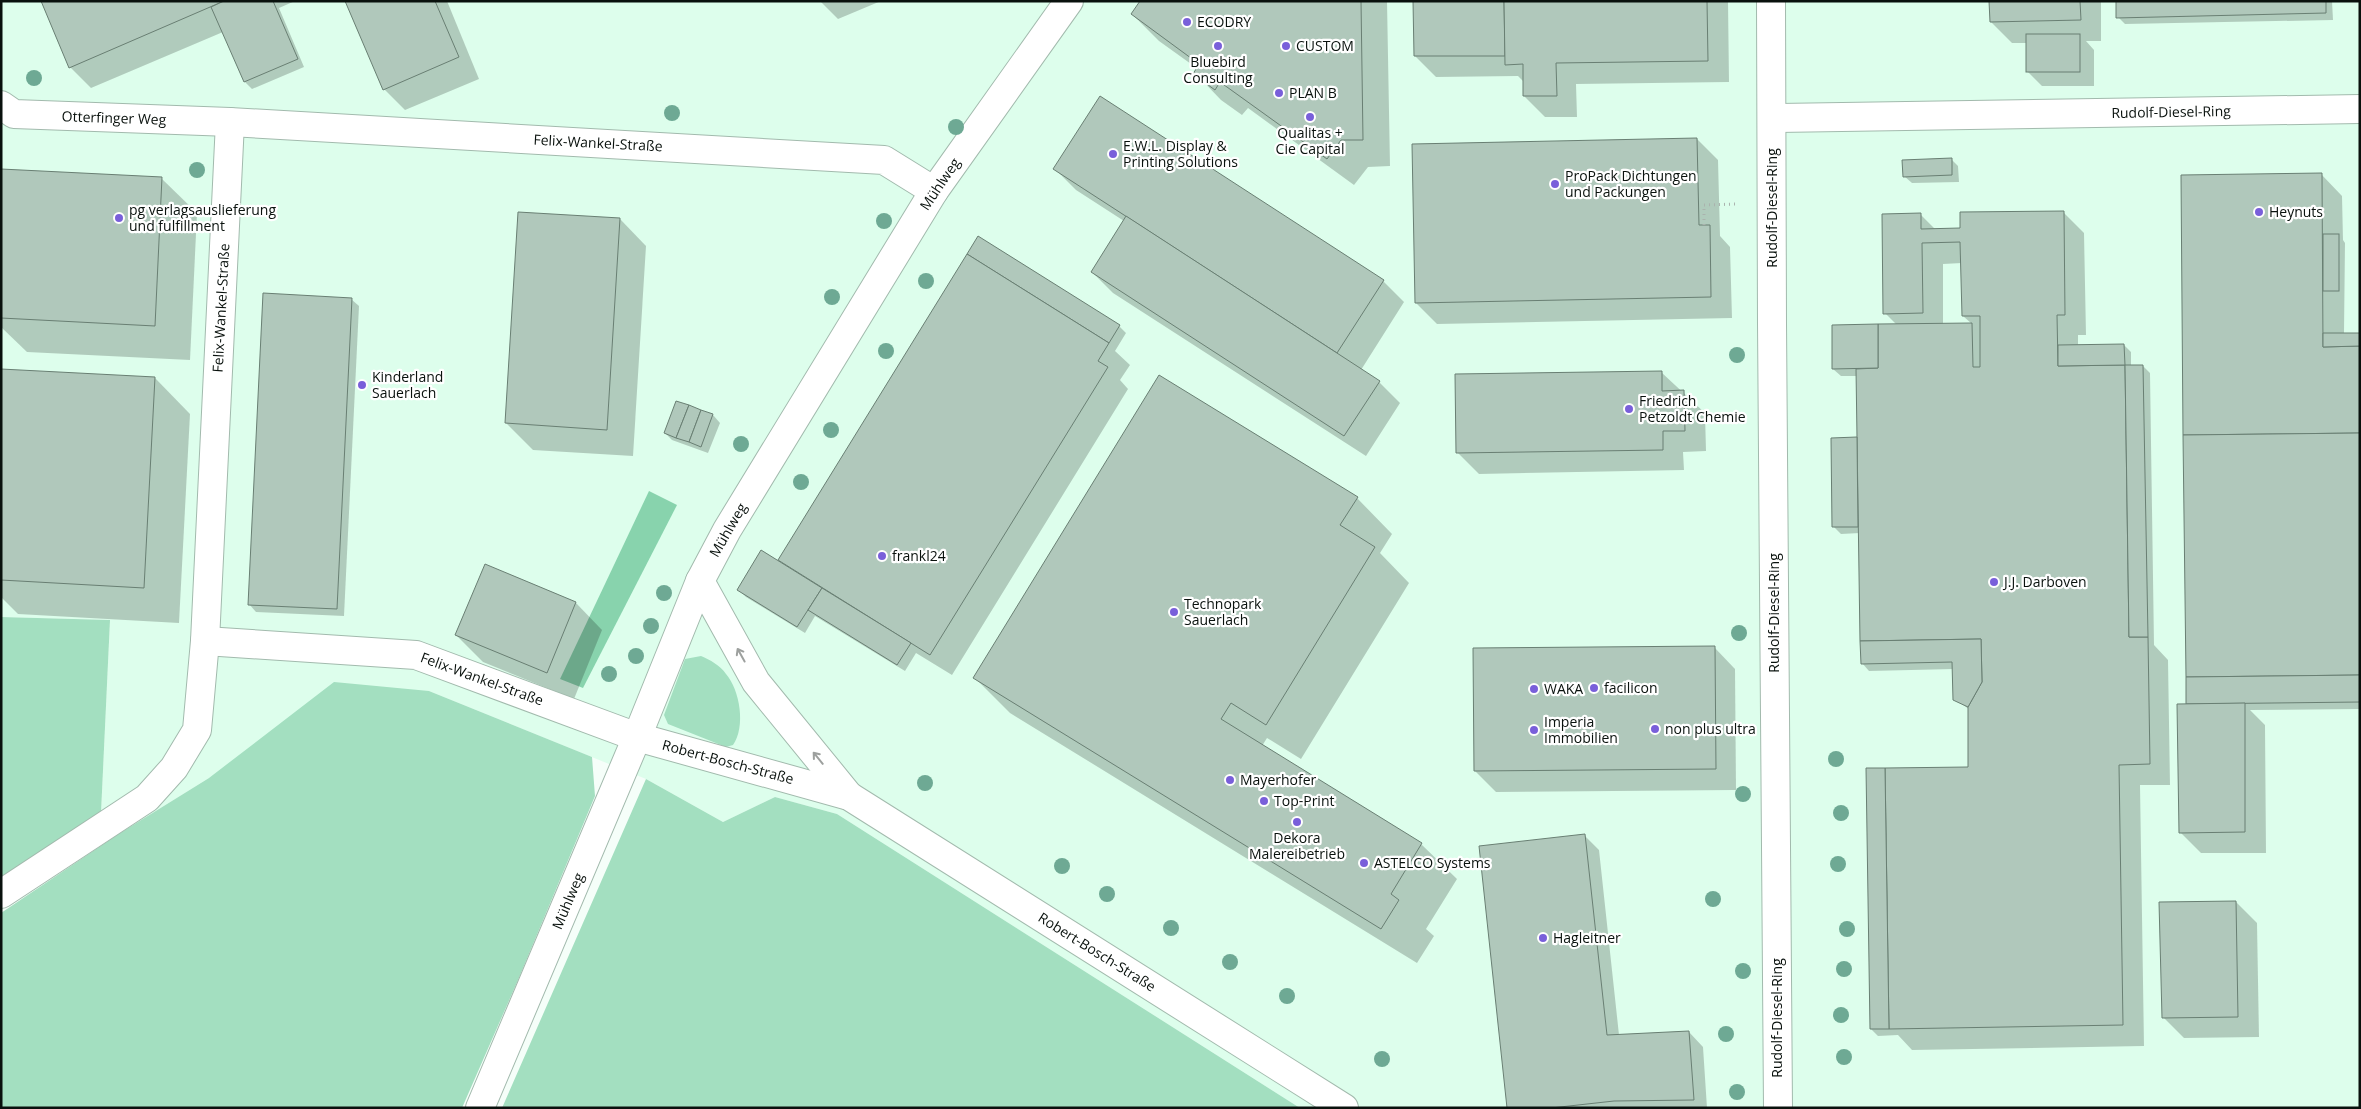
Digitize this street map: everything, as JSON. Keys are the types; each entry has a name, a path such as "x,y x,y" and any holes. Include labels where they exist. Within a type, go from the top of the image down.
{"street":[{"name":"Mühlweg","path":"480,1108 637,737 700,581 727,530 934,191 1069,1"},
{"name":"Rudolf-Diesel-Ring","path":"1771,1 1778,1108"},
{"name":"Otterfinger Weg","path":"1,105 14,114 230,122"},
{"name":"Rudolf-Diesel-Ring","path":"1772,118 2360,109"},
{"name":"Felix-Wankel-Straße","path":"637,737 416,654 205,641 230,122 884,160 934,191"},
{"name":"Robert-Bosch-Straße","path":"700,581 756,682 849,796"},
{"path":"1,894 147,798 174,768 197,730 205,641"},
{"name":"Robert-Bosch-Straße","path":"637,737 849,796 1344,1108"}],"path":[{"path":"1704,225 1704,205 1772,204"}],"shaded area":[{"path":"1,1 2360,1 2360,1108 1300,1108 837,814 775,797 723,822 646,779 429,691 209,778 117,835 101,813 110,620 1,617"}],"green space":[{"path":"649,491 677,505 583,688 560,679"},
{"path":"1,617 110,620 101,813 1,883"},
{"path":"701,656 721,668 735,689 740,709 740,719 737,737 733,745 726,747 668,724 664,715 685,659"},
{"path":"334,682 429,691 592,757 595,796 462,1108 1,1108 1,913 117,835 209,778"},
{"path":"646,779 723,822 775,797 837,814 1300,1108 502,1108"}],"building":[{"path":"41,1 224,1 69,68"},
{"path":"224,1 273,1 298,59 244,82 211,7"},
{"path":"345,1 435,1 459,57 383,90"},
{"path":"1140,1 1361,1 1363,140 1341,140 1327,159 1220,82 1215,90 1193,74 1199,64 1131,14"},
{"path":"1413,1 1504,1 1505,56 1414,56"},
{"path":"1504,1 1707,1 1708,61 1556,63 1557,96 1523,96 1523,64 1505,65"},
{"path":"1989,1 2080,1 2081,20 1990,22"},
{"path":"2116,1 2326,1 2326,13 2116,18"},
{"path":"2026,34 2080,34 2080,72 2026,72"},
{"path":"1100,96 1384,280 1337,353 1053,169"},
{"name":"ProPack Dichtungen und Packungen","path":"1697,138 1699,225 1710,225 1711,297 1415,303 1412,144"},
{"path":"1952,158 1952,175 1903,177 1902,160"},
{"path":"1,169 162,177 155,326 1,318"},
{"path":"2322,173 2323,347 2360,346 2360,433 2183,435 2181,175"},
{"name":"J.J. Darboven","path":"2064,211 2065,315 2057,315 2058,366 2125,365 2129,637 2148,637 2150,764 2119,765 2123,1025 1889,1029 1885,768 1968,767 1968,707 1982,682 1981,639 1860,641 1856,369 1878,368 1878,324 1972,323 1973,367 1980,367 1980,316 1962,316 1960,242 1922,243 1923,313 1883,314 1882,214 1921,213 1921,229 1960,228 1960,212"},
{"path":"518,212 620,218 607,430 505,423"},
{"path":"1126,216 1380,381 1344,436 1091,272"},
{"path":"2323,234 2339,234 2339,291 2323,291"},
{"path":"978,236 1120,325 1109,343 967,254"},
{"path":"967,254 1109,343 1098,361 1108,367 930,655 778,560"},
{"path":"263,293 352,298 337,609 248,605"},
{"path":"1878,324 1878,368 1832,369 1832,325"},
{"path":"2323,333 2360,333 2360,346 2323,347"},
{"path":"2124,344 2125,365 2058,366 2058,345"},
{"path":"2125,365 2143,365 2148,637 2129,637"},
{"path":"1,369 155,377 144,588 1,580"},
{"path":"1662,371 1662,391 1684,390 1685,431 1663,431 1663,450 1456,453 1455,374"},
{"name":"Technopark Sauerlach","path":"1159,375 1358,497 1340,525 1375,547 1266,725 1231,703 1221,719 1422,843 1391,894 1399,900 1381,929 973,678"},
{"path":"676,401 689,405 676,438 664,433"},
{"path":"689,405 701,410 689,442 676,438"},
{"path":"701,410 713,414 701,447 689,442"},
{"path":"2360,433 2360,675 2186,677 2183,435"},
{"path":"1857,437 1858,527 1832,527 1831,438"},
{"path":"761,550 822,588 797,627 737,590"},
{"path":"485,564 576,602 547,673 455,635"},
{"path":"822,588 911,643 897,665 808,610"},
{"path":"1981,639 1982,682 1968,707 1953,700 1952,662 1861,664 1860,641"},
{"path":"1715,646 1716,769 1474,771 1473,648"},
{"path":"2360,675 2360,702 2186,704 2186,677"},
{"path":"2245,703 2245,832 2179,833 2177,704"},
{"path":"1866,768 1885,768 1889,1029 1870,1029"},
{"name":"Hagleitner","path":"1585,834 1607,1035 1689,1031 1694,1100 1614,1101 1551,1108 1507,1108 1479,846"},
{"path":"2236,901 2238,1017 2162,1018 2159,902"}],"place":[{"name":"ECODRY","path":"1187,22"},
{"name":"Bluebird Consulting","path":"1218,46"},
{"name":"CUSTOM","path":"1286,46"},
{"name":"PLAN B","path":"1279,93"},
{"name":"Qualitas + Cie Capital","path":"1310,117"},
{"name":"E.W.L. Display & Printing Solutions","path":"1113,154"},
{"name":"ProPack Dichtungen und Packungen","path":"1555,184"},
{"name":"Heynuts","path":"2259,212"},
{"name":"pg verlagsauslieferung und fulfillment","path":"119,218"},
{"name":"Kinderland Sauerlach","path":"362,385"},
{"name":"Friedrich Petzoldt Chemie","path":"1629,409"},
{"name":"frankl24","path":"882,556"},
{"name":"J.J. Darboven","path":"1994,582"},
{"name":"Technopark Sauerlach","path":"1174,612"},
{"name":"facilicon","path":"1594,688"},
{"name":"WAKA","path":"1534,689"},
{"name":"non plus ultra","path":"1655,729"},
{"name":"Imperia Immobilien","path":"1534,730"},
{"name":"Mayerhofer","path":"1230,780"},
{"name":"Top-Print","path":"1264,801"},
{"name":"Dekora Malereibetrieb","path":"1297,822"},
{"name":"ASTELCO Systems","path":"1364,863"},
{"name":"Hagleitner","path":"1543,938"}]}
